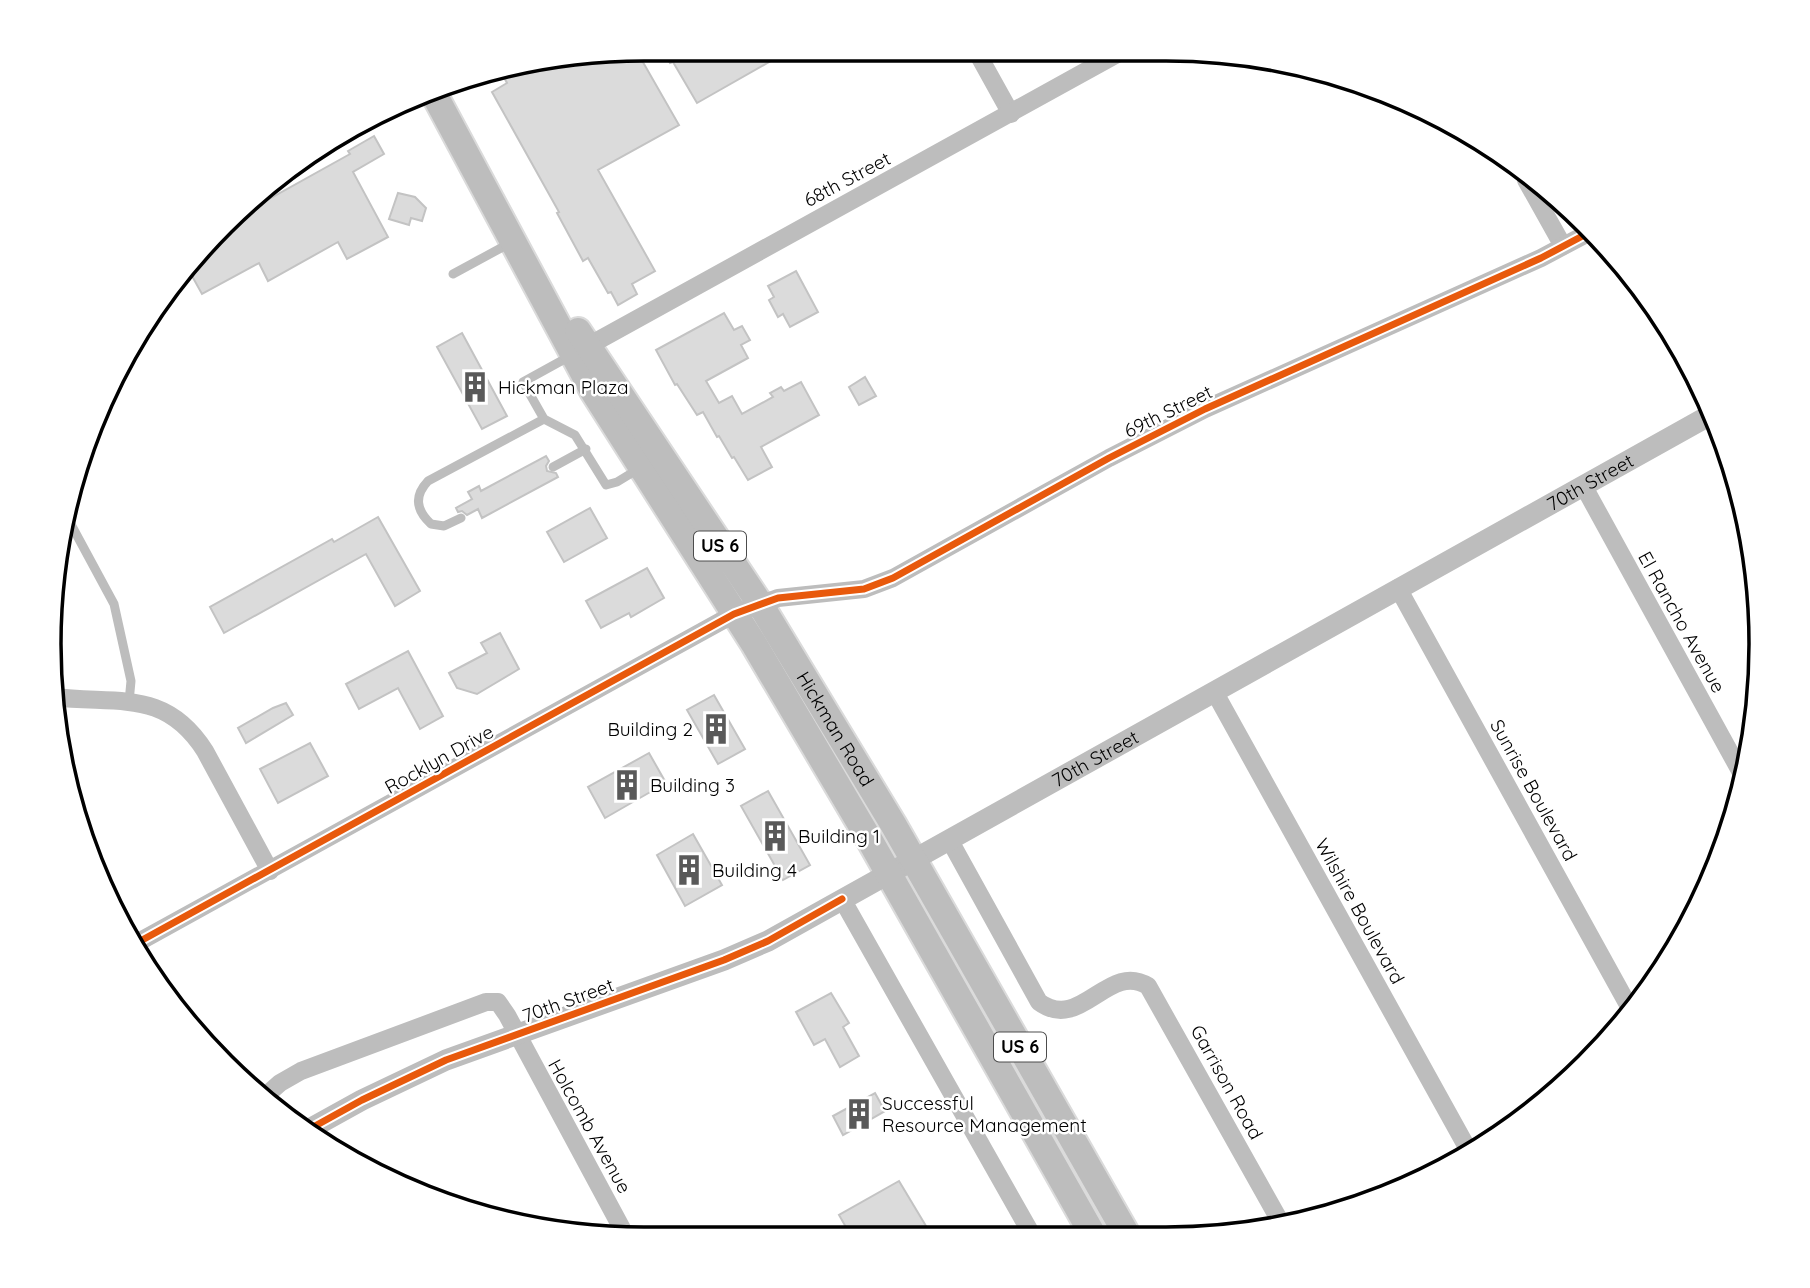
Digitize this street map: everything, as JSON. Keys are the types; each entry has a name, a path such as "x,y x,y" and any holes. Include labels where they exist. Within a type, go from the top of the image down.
{"main road":[{"name":"Hickman Road","path":"435,100 513,241 581,350 760,604 912,859 1121,1227"},
{"name":"Hickman Road","path":"581,350 593,391 734,614 888,873 1088,1227"}],"street":[{"path":"982,61 1011,114"},
{"name":"68th Street","path":"581,350 1105,61"},
{"path":"1531,190 1563,246"},
{"name":"69th Street","path":"760,604 778,598 864,589 893,578 1108,458 1193,415 1541,258 1582,236"},
{"name":"70th Street","path":"316,1126 446,1060 724,960 768,941 1703,419"},
{"name":"El Rancho Avenue","path":"1583,485 1736,764"},
{"name":"Sunrise Boulevard","path":"1398,588 1626,1001"},
{"name":"Rocklyn Drive","path":"142,940 734,614 760,604"},
{"name":"Wilshire Boulevard","path":"1214,691 1465,1144"},
{"path":"64,697 129,702 165,710 180,720 193,732 270,871"},
{"name":"Garrison Road","path":"949,839 1039,1002 1049,1010 1060,1012 1072,1008 1123,981 1140,980 1153,992 1277,1216"},
{"path":"842,899 1027,1227"},
{"name":"Holcomb Avenue","path":"271,1091 301,1071 486,1002 498,1002 507,1014 621,1226"}],"lane":[{"path":"453,274 513,241"},
{"path":"581,350 523,382 544,419 575,435 606,485 617,482 641,467"},
{"path":"461,518 444,526 431,524 419,508 421,489 428,481 544,419"},
{"path":"553,467 586,449"},
{"path":"73,527 114,604 131,681 129,702"}],"building":[{"path":"642,61 679,125 598,170 655,271 632,284 637,294 618,305 588,258 583,261 492,92 507,83 504,78 606,62"},
{"path":"669,61 771,61 697,103 673,62"},
{"path":"374,136 384,154 353,172 388,237 347,259 338,242 268,281 259,263 202,294 192,277 232,232 267,200 350,154 348,151"},
{"path":"398,193 415,197 426,208 422,221 411,218 409,225 389,219"},
{"path":"796,271 818,312 790,327 783,314 778,317 769,300 774,297 768,286"},
{"path":"724,313 734,330 742,326 750,340 741,345 748,358 706,381 719,403 732,396 742,414 773,397 770,393 781,387 784,391 801,382 819,415 761,447 772,467 748,480 719,436 717,437 703,412 697,415 677,384 675,385 656,350"},
{"name":"Hickman Plaza","path":"462,333 507,416 482,429 437,347"},
{"path":"865,377 876,396 859,405 849,387"},
{"path":"546,456 549,461 547,471 556,473 558,477 482,518 478,509 467,515 462,511 458,512 456,508 472,499 468,492 479,486 481,491"},
{"path":"590,508 607,538 564,562 547,532"},
{"path":"378,517 420,591 395,606 366,554 224,633 210,607 332,539 334,542"},
{"path":"647,568 664,598 631,617 629,613 601,628 586,601"},
{"path":"500,633 519,669 477,694 457,688 449,673 487,653 481,643"},
{"path":"408,651 443,716 420,729 398,688 359,709 346,684"},
{"name":"Building 2","path":"714,695 745,749 718,764 687,710"},
{"path":"286,703 293,715 246,743 238,728"},
{"path":"310,743 328,776 278,803 260,769"},
{"name":"Building 3","path":"649,753 666,783 605,818 588,787"},
{"name":"Building 1","path":"768,791 810,865 783,880 741,806"},
{"name":"Building 4","path":"693,834 722,885 685,906 657,855"},
{"path":"831,993 849,1023 843,1027 859,1056 840,1067 825,1039 814,1045 796,1012"},
{"name":"Successful Resource Management","path":"875,1093 885,1111 843,1135 833,1116"},
{"path":"899,1181 927,1227 846,1227 839,1215"}],"cycle path":[{"path":"142,940 734,614 778,598 864,589 893,578 1109,458 1205,409 1541,258 1582,236"},
{"path":"316,1126 446,1060 724,960 768,941 842,899"}],"place":[{"name":"Hickman Plaza","path":"475,387"},
{"name":"Building 2","path":"716,729"},
{"name":"Building 3","path":"627,785"},
{"name":"Building 1","path":"775,836"},
{"name":"Building 4","path":"689,870"},
{"name":"Successful Resource Management","path":"859,1114"}]}
